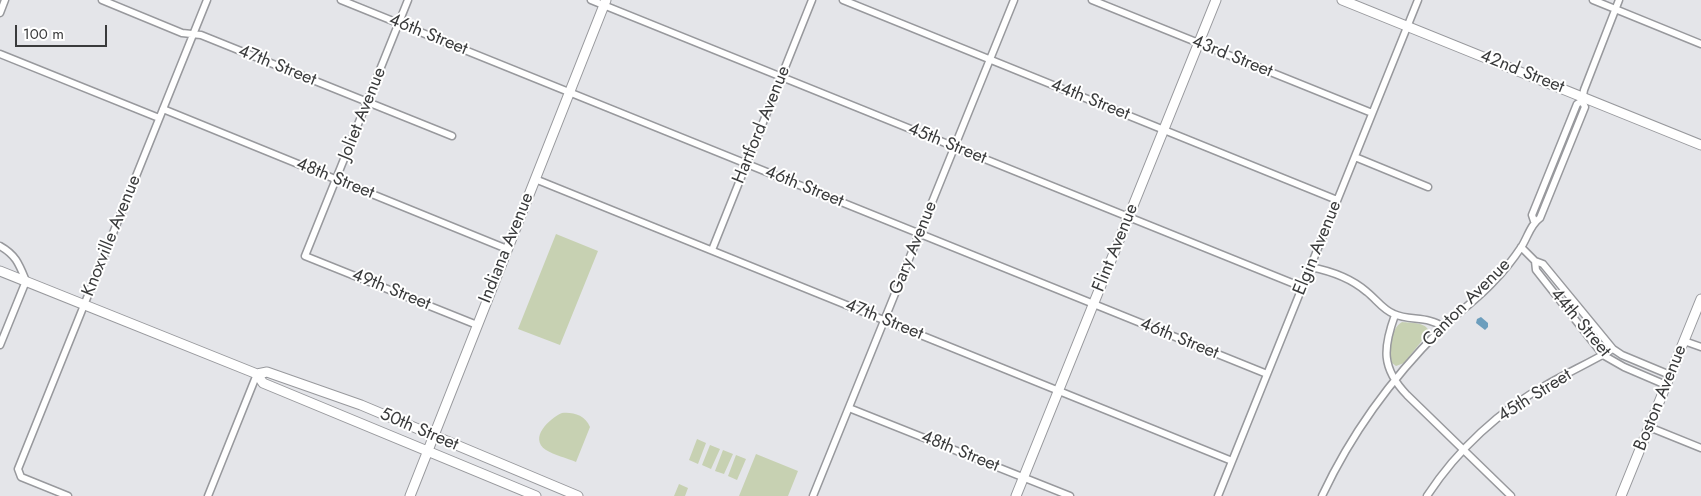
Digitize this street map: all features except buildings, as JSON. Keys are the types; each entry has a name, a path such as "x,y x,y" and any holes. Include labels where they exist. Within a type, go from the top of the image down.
{"main road":[{"name":"Flint Avenue","path":"1016,496 1216,0"},
{"name":"42nd Street","path":"1342,0 1582,99 1701,145"},
{"name":"Indiana Avenue","path":"410,496 604,2"},
{"name":"50th Street","path":"0,270 257,374 267,372 361,405 578,496"},
{"name":"Boston Avenue","path":"1621,496 1701,299"},
{"name":"50th Street","path":"257,374 263,383 536,496"}],"street":[{"path":"0,13 5,0"},
{"name":"47th Street","path":"102,0 182,33 201,35 452,136"},
{"name":"Knoxville Avenue","path":"68,496 21,477 18,472 20,462 207,0"},
{"name":"46th Street","path":"341,0 1267,374"},
{"name":"Joliet Avenue","path":"306,256 408,0"},
{"name":"45th Street","path":"591,0 604,2 781,77 1302,287"},
{"name":"Hartford Avenue","path":"712,250 812,0"},
{"name":"44th Street","path":"843,0 1337,200"},
{"name":"Gary Avenue","path":"816,495 849,408 1014,0"},
{"name":"43rd Street","path":"1092,0 1372,113"},
{"name":"Elgin Avenue","path":"1218,496 1418,0"},
{"path":"1593,0 1701,44"},
{"name":"Canton Avenue","path":"1534,221 1532,214 1577,104 1582,99 1619,0"},
{"path":"0,54 160,118"},
{"name":"Canton Avenue","path":"1322,496 1353,440 1416,354 1442,327 1494,282 1521,247 1534,221 1540,218 1585,106 1582,99"},
{"name":"48th Street","path":"163,109 507,249"},
{"path":"1354,157 1428,187"},
{"name":"47th Street","path":"535,179 1232,461"},
{"path":"1543,188 1551,191"},
{"path":"0,246 17,259 26,281 0,345"},
{"name":"44th Street","path":"1521,247 1535,261 1543,264 1612,349 1626,357 1670,375"},
{"name":"49th Street","path":"306,256 476,325"},
{"name":"44th Street","path":"1535,261 1536,270 1603,355 1624,367 1666,385"},
{"path":"1310,267 1336,274 1358,284 1385,309 1395,315 1432,322 1442,327"},
{"path":"1395,315 1386,350 1388,367 1395,381 1511,496"},
{"path":"1684,340 1701,347"},
{"name":"45th Street","path":"1464,450 1493,422 1526,397 1547,384 1587,365 1612,349"},
{"path":"208,496 257,374"},
{"name":"48th Street","path":"849,408 1070,496"},
{"path":"1649,427 1701,448"},
{"path":"1427,496 1464,450"}],"green space":[{"path":"556,234 598,251 560,345 518,329"},
{"path":"1402,322 1425,326 1429,332 1404,363 1396,366 1392,363 1391,358 1391,341 1395,330"},
{"path":"562,413 570,413 582,417 590,427 576,462 546,450 539,440 540,434 547,424"},
{"path":"697,439 706,443 698,464 689,460"},
{"path":"710,445 720,449 711,469 702,465"},
{"path":"723,450 733,454 724,474 715,471"},
{"path":"756,454 798,471 788,496 739,496"},
{"path":"736,455 746,459 737,480 728,476"},
{"path":"679,484 688,488 685,496 674,496"}],"water":[{"path":"1481,317 1488,323 1488,327 1485,330 1476,323 1477,319"}]}
